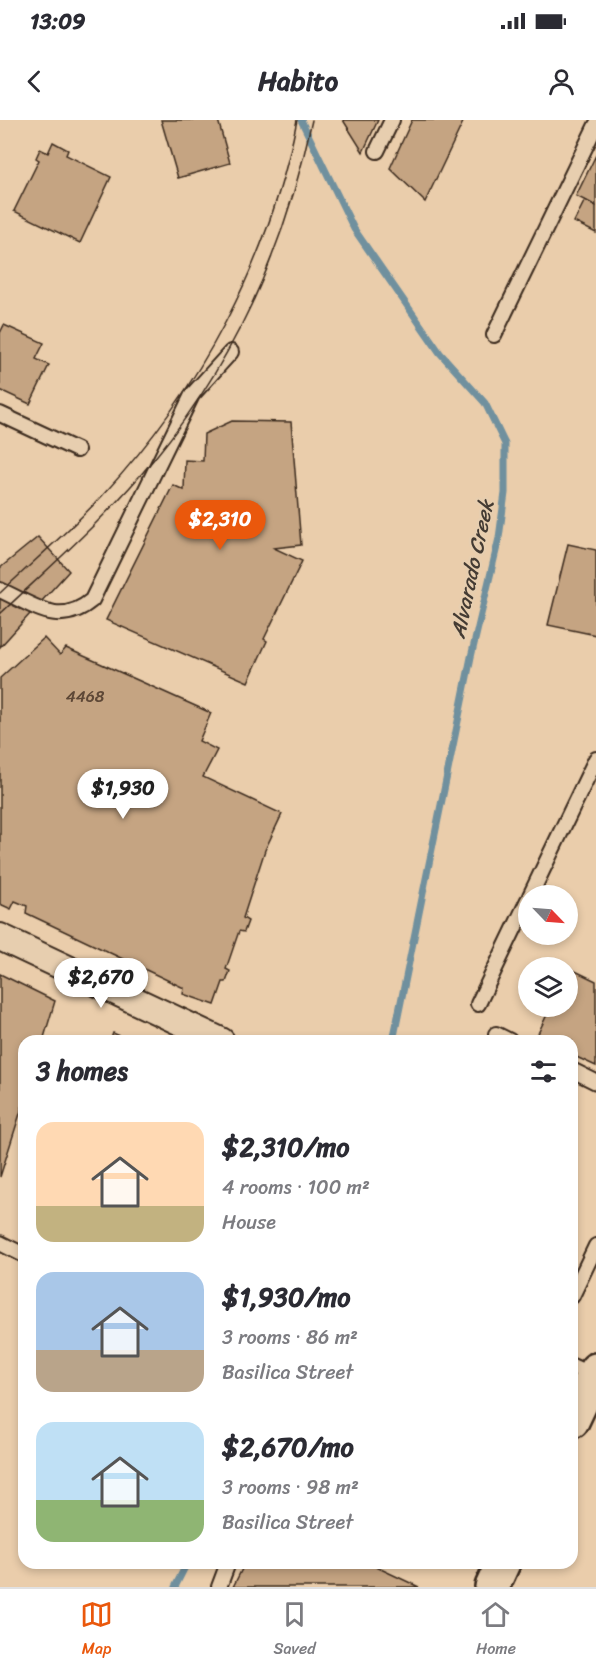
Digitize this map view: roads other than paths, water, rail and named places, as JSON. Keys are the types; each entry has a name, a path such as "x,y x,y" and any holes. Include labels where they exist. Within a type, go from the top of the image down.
{"street":[{"path":"0,937 208,1035"},
{"path":"578,1401 587,1371"},
{"path":"492,1587 501,1569"}],"lane":[{"path":"377,151 392,120"},
{"path":"494,335 596,125"},
{"path":"0,590 58,615 72,614 92,600 192,395 231,352"},
{"path":"0,414 77,450"},
{"path":"535,885 596,759"},
{"path":"478,1004 518,921"},
{"path":"578,1073 596,1082"},
{"path":"0,1244 18,1252"},
{"path":"578,1284 596,1246"},
{"path":"219,1587 226,1569"}],"waterway":[{"name":"Alvarado Creek","path":"301,120 354,229 440,353 485,403 505,444 505,493 499,538 471,657 394,1035"},
{"name":"Alvarado Creek","path":"175,1587 184,1569"}],"tram line":[{"path":"0,593 102,496 170,412 199,368 226,321 249,273 285,173 297,120"},
{"path":"0,614 118,500 154,459 209,382 233,341 272,256 288,212 312,120"}]}
